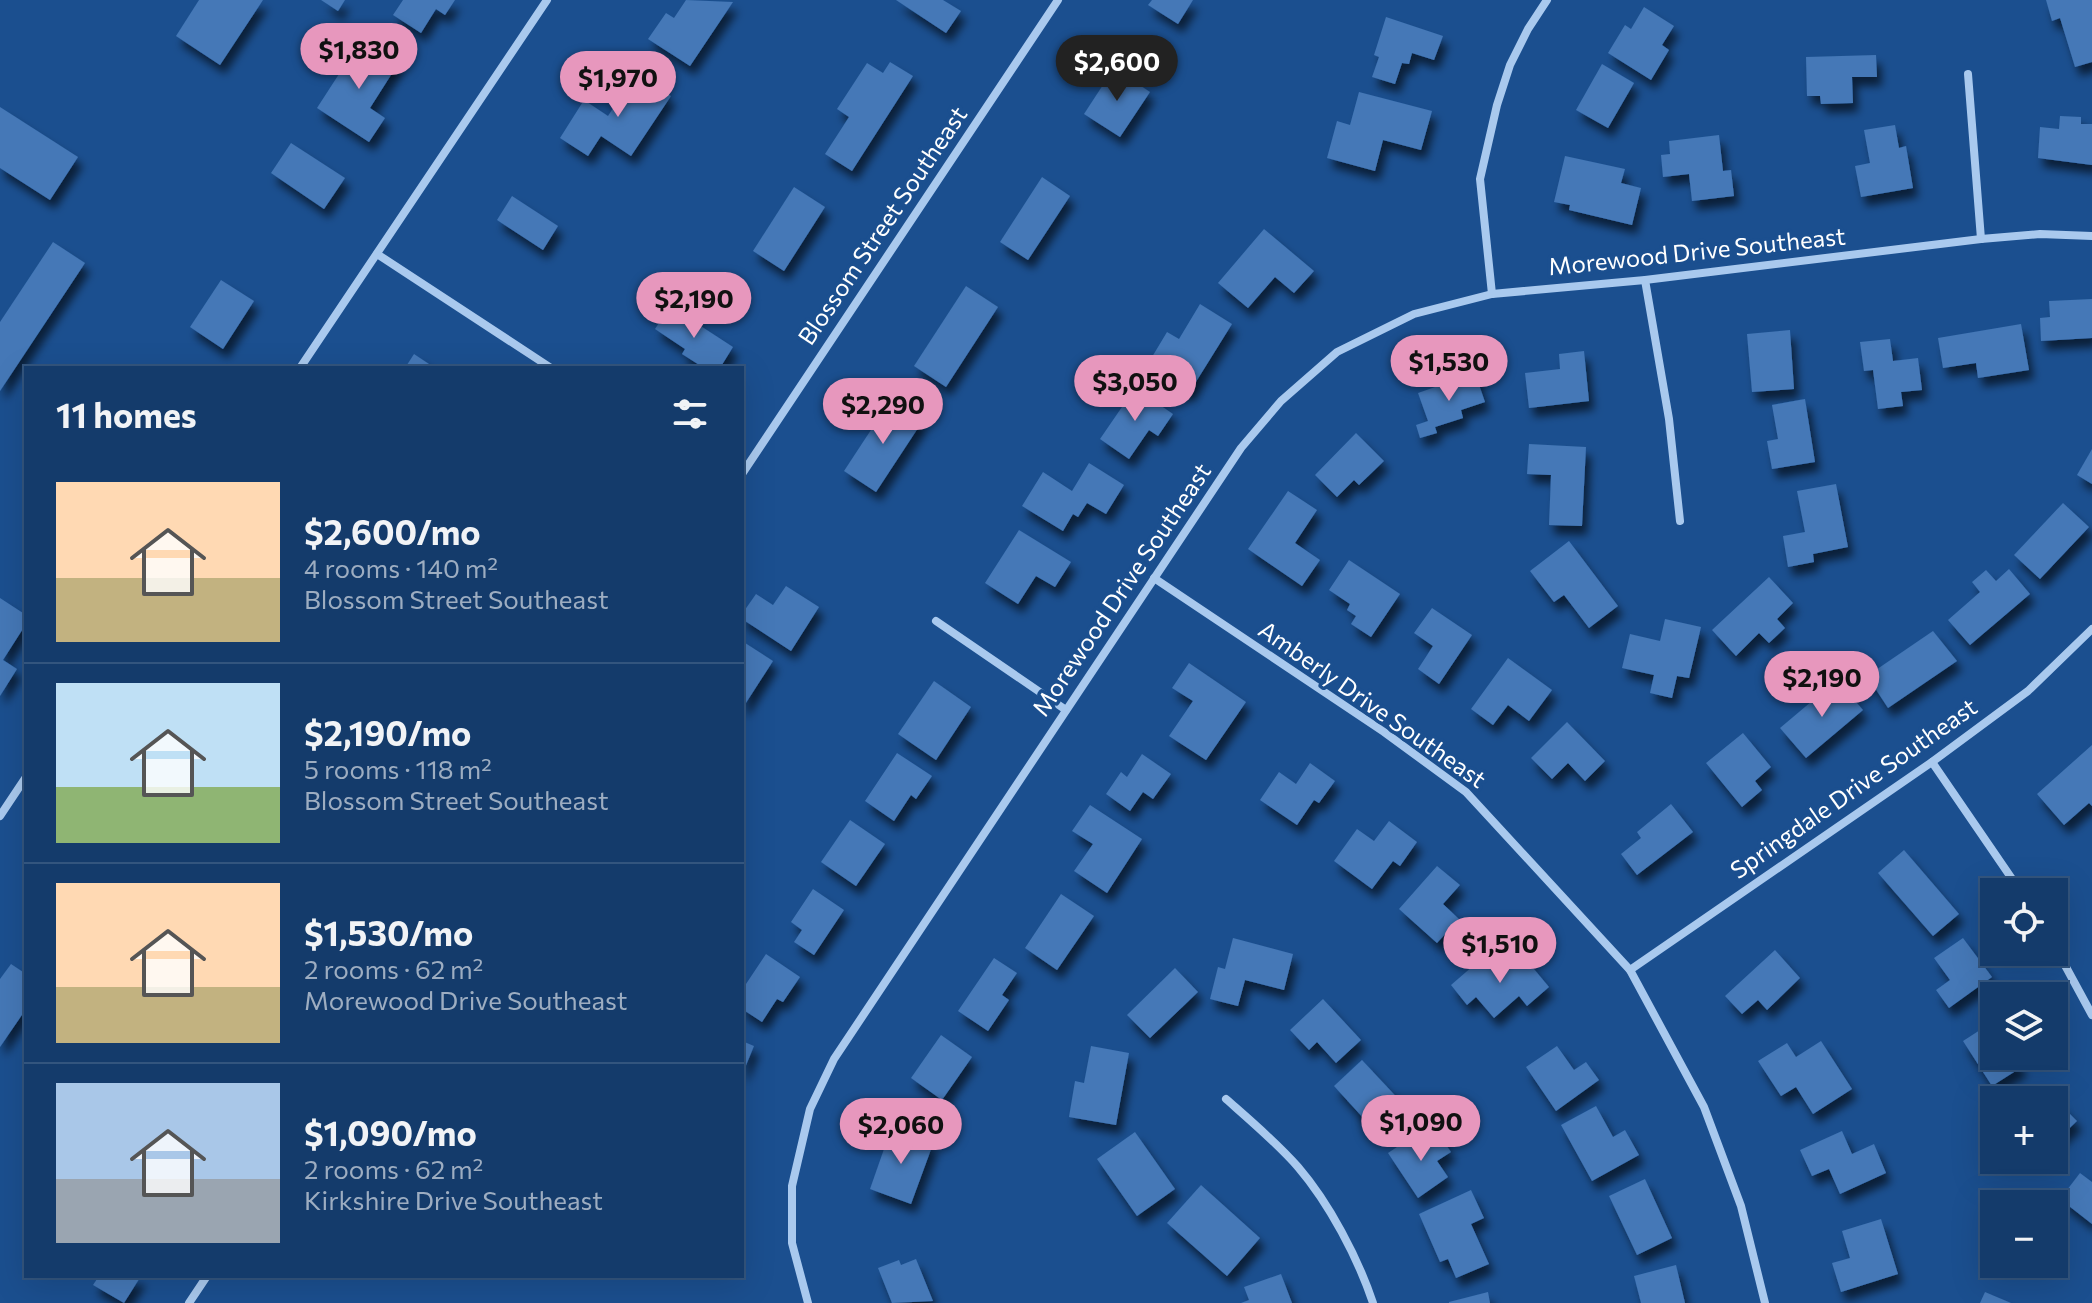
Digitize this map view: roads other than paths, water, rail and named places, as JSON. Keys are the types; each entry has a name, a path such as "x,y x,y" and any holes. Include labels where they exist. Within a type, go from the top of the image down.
{"street":[{"path":"301,366 547,0"},
{"name":"Blossom Street Southeast","path":"744,471 1058,0"},
{"path":"1492,294 1480,179 1510,65 1547,0"},
{"path":"1968,74 1981,239"},
{"name":"Morewood Drive Southeast","path":"808,1303 792,1243 792,1186 810,1109 834,1059 1241,448 1281,401 1337,352 1414,314 1492,294 1645,280 1981,239 2040,234 2092,236"},
{"path":"377,254 548,366"},
{"path":"1645,280 1669,419 1680,521"},
{"name":"Amberly Drive Southeast","path":"1154,578 1384,732 1466,792 1630,970 1704,1107 1741,1206 1765,1303"},
{"path":"936,621 1066,710"},
{"name":"Springdale Drive Southeast","path":"1630,970 1932,762 2028,691 2092,629"},
{"path":"1932,762 2011,878"},
{"path":"0,816 24,780"},
{"path":"2065,966 2092,1015"},
{"path":"1226,1099 1271,1137 1301,1170 1341,1231 1373,1303"},
{"path":"189,1303 206,1278"}]}
